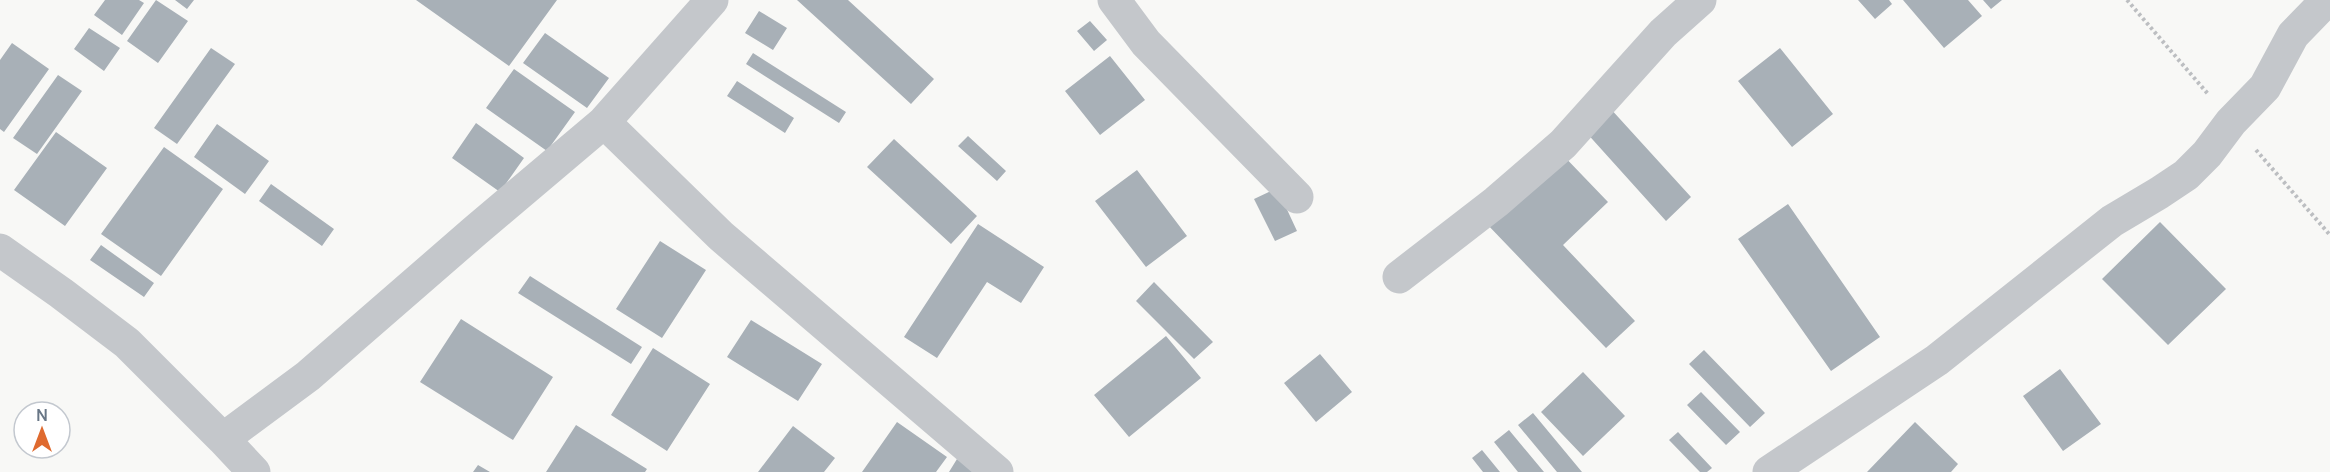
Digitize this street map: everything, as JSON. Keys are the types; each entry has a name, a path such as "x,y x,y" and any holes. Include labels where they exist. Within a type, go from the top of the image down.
{"street":[{"path":"223,439 308,376 483,223 604,122 712,0"},
{"path":"1114,0 1146,43 1298,197"},
{"path":"1399,277 1496,202 1563,144 1663,33 1700,0"},
{"path":"1769,472 1937,360 2112,220 2159,194 2186,175 2265,87 2293,35 2327,0"},
{"path":"604,122 721,236 997,472"},
{"path":"0,250 62,293 127,344 254,472"}],"building":[{"path":"105,0 139,0 144,3 122,35 94,15"},
{"path":"156,0 188,21 158,63 127,41"},
{"path":"175,0 194,0 187,9"},
{"path":"416,0 557,0 509,66"},
{"path":"797,0 848,0 934,79 911,104"},
{"path":"1858,0 1889,0 1892,4 1875,19"},
{"path":"1903,0 1968,0 1982,16 1944,48"},
{"path":"1983,0 2002,0 1991,9"},
{"path":"759,11 787,28 773,50 745,33"},
{"path":"1090,21 1107,40 1094,51 1077,31"},
{"path":"89,28 120,48 104,71 74,49"},
{"path":"545,33 609,78 587,108 523,63"},
{"path":"12,43 49,69 4,132 0,129 0,60"},
{"path":"211,48 235,64 177,144 154,128"},
{"path":"1780,48 1833,114 1792,147 1738,81"},
{"path":"753,53 846,112 839,123 746,64"},
{"path":"1110,56 1145,100 1100,135 1065,91"},
{"path":"514,69 575,112 547,151 486,108"},
{"path":"58,75 82,91 37,154 13,138"},
{"path":"737,81 794,118 785,133 727,96"},
{"path":"1609,107 1691,197 1666,221 1584,130"},
{"path":"476,123 524,158 500,192 452,158"},
{"path":"217,124 269,161 245,194 194,157"},
{"path":"56,132 107,168 65,226 14,190"},
{"path":"968,136 1006,171 997,181 958,146"},
{"path":"894,139 977,216 951,244 867,167"},
{"path":"164,147 223,189 161,276 101,234"},
{"path":"1558,150 1608,202 1563,245 1635,321 1606,348 1484,221"},
{"path":"1137,170 1187,236 1146,267 1095,201"},
{"path":"271,184 334,229 322,246 259,201"},
{"path":"1277,188 1297,231 1275,241 1254,199"},
{"path":"1788,204 1880,337 1831,371 1738,239"},
{"path":"2160,222 2226,289 2168,345 2102,279"},
{"path":"978,224 1044,267 1021,303 987,282 937,358 904,337"},
{"path":"660,241 706,270 662,338 616,309"},
{"path":"101,245 154,283 144,297 90,260"},
{"path":"530,276 642,347 631,364 518,293"},
{"path":"1154,282 1213,342 1194,359 1136,301"},
{"path":"461,319 553,377 513,440 420,382"},
{"path":"751,320 822,364 798,401 727,357"},
{"path":"1166,336 1201,378 1129,437 1094,395"},
{"path":"653,348 710,384 667,451 611,415"},
{"path":"1704,350 1765,413 1750,427 1689,364"},
{"path":"1320,354 1352,392 1316,422 1284,383"},
{"path":"2060,369 2101,424 2063,451 2023,396"},
{"path":"1583,372 1625,416 1583,456 1541,412"},
{"path":"1701,392 1740,432 1726,445 1687,405"},
{"path":"1533,413 1582,472 1557,472 1518,425"},
{"path":"897,422 947,457 936,472 862,472"},
{"path":"1915,422 1958,464 1951,472 1867,472"},
{"path":"576,425 647,469 645,472 546,472"},
{"path":"793,426 835,458 824,472 758,472"},
{"path":"1509,430 1544,472 1518,472 1494,442"},
{"path":"1678,432 1712,468 1707,472 1700,472 1669,440"},
{"path":"1482,450 1500,472 1483,472 1472,458"},
{"path":"957,459 975,472 949,472"},
{"path":"478,465 490,472 473,472"}]}
